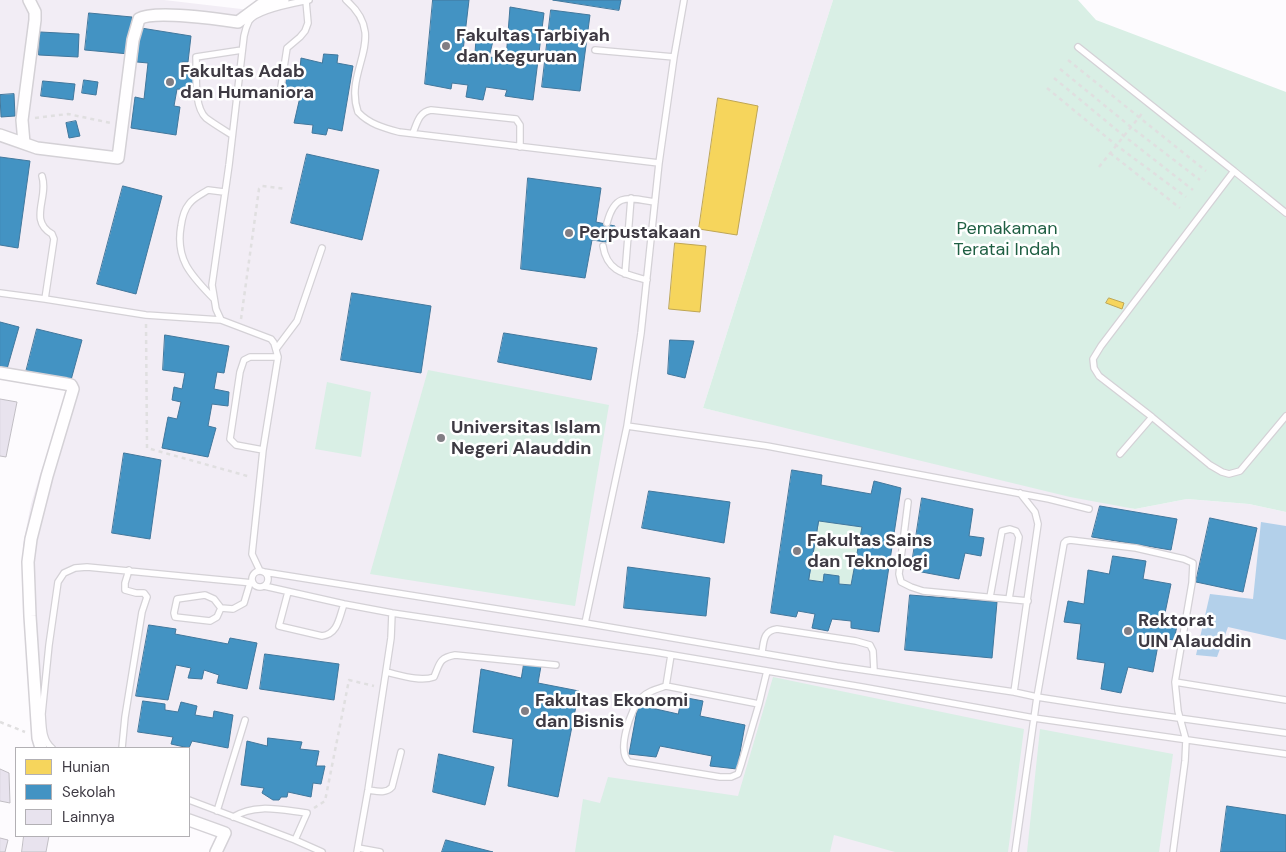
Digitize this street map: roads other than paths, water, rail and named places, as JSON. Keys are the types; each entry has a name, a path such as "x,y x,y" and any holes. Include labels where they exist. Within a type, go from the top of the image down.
{"street":[{"path":"24,144 22,120 36,20 35,12 29,0"},
{"path":"0,135 37,148 118,158 133,40 139,20 144,16 164,16 238,22 260,3 283,0"},
{"path":"0,373 66,384 73,389 47,476 31,539 28,562 39,743"},
{"path":"190,820 225,833 216,852"}],"lane":[{"path":"213,298 213,275 242,50 249,22 253,17 271,10 307,0 308,23 300,37 287,48 281,87"},
{"path":"346,0 356,8 365,27 366,45 360,62 354,92 358,112 372,123 385,128 413,133 659,163"},
{"path":"585,623 627,426 642,333 659,163 684,0"},
{"path":"1078,46 1286,213"},
{"path":"232,135 205,117 202,112 197,96 196,56 242,50"},
{"path":"595,50 674,58"},
{"path":"413,133 422,113 431,110 516,119 520,125 520,147"},
{"path":"1234,172 1101,346 1093,359 1094,368 1098,376 1152,416 1210,465 1222,472 1230,474 1240,471 1286,416"},
{"path":"42,176 45,185 39,220 44,229 52,234 54,239 45,298"},
{"path":"222,320 213,298 193,277 184,262 180,246 180,232 182,219 188,204 208,190 224,192"},
{"path":"607,223 614,204 621,200 631,198 655,202"},
{"path":"625,274 631,198"},
{"path":"603,246 604,255 608,263 625,274 646,280"},
{"path":"276,349 297,321 322,248"},
{"path":"0,293 45,298 146,315 222,320 271,339 278,357 263,450 252,554 262,571 267,574 268,579 264,586"},
{"path":"263,450 236,445 230,439 241,364 250,357 278,357"},
{"path":"1120,454 1152,416"},
{"path":"627,426 767,446 1020,493 1089,509"},
{"path":"1014,692 1038,524 1035,512 1020,493"},
{"path":"908,502 899,574 901,582 911,588 923,591 1028,601"},
{"path":"990,597 1002,531 1010,529 1016,531 1019,537 1009,599"},
{"path":"1016,852 1037,697 1064,544 1070,540 1136,548 1184,558 1193,563 1192,583 1175,682 1178,711 1186,740 1173,852"},
{"path":"51,747 46,741 42,714 58,582 64,573 75,568 87,567 252,583 256,586 264,586 392,613 671,655 1034,718 1286,754"},
{"path":"122,747 124,716 142,612 147,597 144,593 126,590 124,583 129,570"},
{"path":"221,608 217,617 210,621 177,618 174,615 176,600 183,597 210,596 221,608 233,609 244,603 253,575 262,571 762,652 837,666 874,670 1180,719 1286,733"},
{"path":"288,592 279,626 322,636 334,631 344,604"},
{"path":"380,852 357,850 386,672 391,638 392,613"},
{"path":"762,652 766,634 770,630 856,640 870,645 873,651 874,670"},
{"path":"386,672 429,678 434,676 439,663 446,657 455,655 556,665"},
{"path":"666,686 671,655"},
{"path":"759,704 666,686 652,690 642,697 634,707 627,728 624,755 629,762 720,777 732,777 738,774 759,704 767,671"},
{"path":"1175,682 1286,700"},
{"path":"217,811 245,720"},
{"path":"368,790 385,792 392,788 401,752"},
{"path":"190,800 322,852"},
{"path":"233,817 242,812 262,808 306,813 294,840"}],"water":[{"path":"1261,522 1286,526 1286,640 1228,627 1217,657 1196,655 1210,594 1253,599"}],"place":[{"name":"Fakultas Tarbiyah dan Keguruan","path":"446,46"},
{"name":"Fakultas Adab dan Humaniora","path":"170,82"},
{"name":"Perpustakaan","path":"569,233"},
{"name":"Universitas Islam Negeri Alauddin","path":"441,438"},
{"name":"Fakultas Sains dan Teknologi","path":"797,551"},
{"name":"Rektorat UIN Alauddin","path":"1128,631"},
{"name":"Fakultas Ekonomi dan Bisnis","path":"525,711"}],"park label":[{"name":"Pemakaman Teratai Indah","path":"1007,239"}]}
